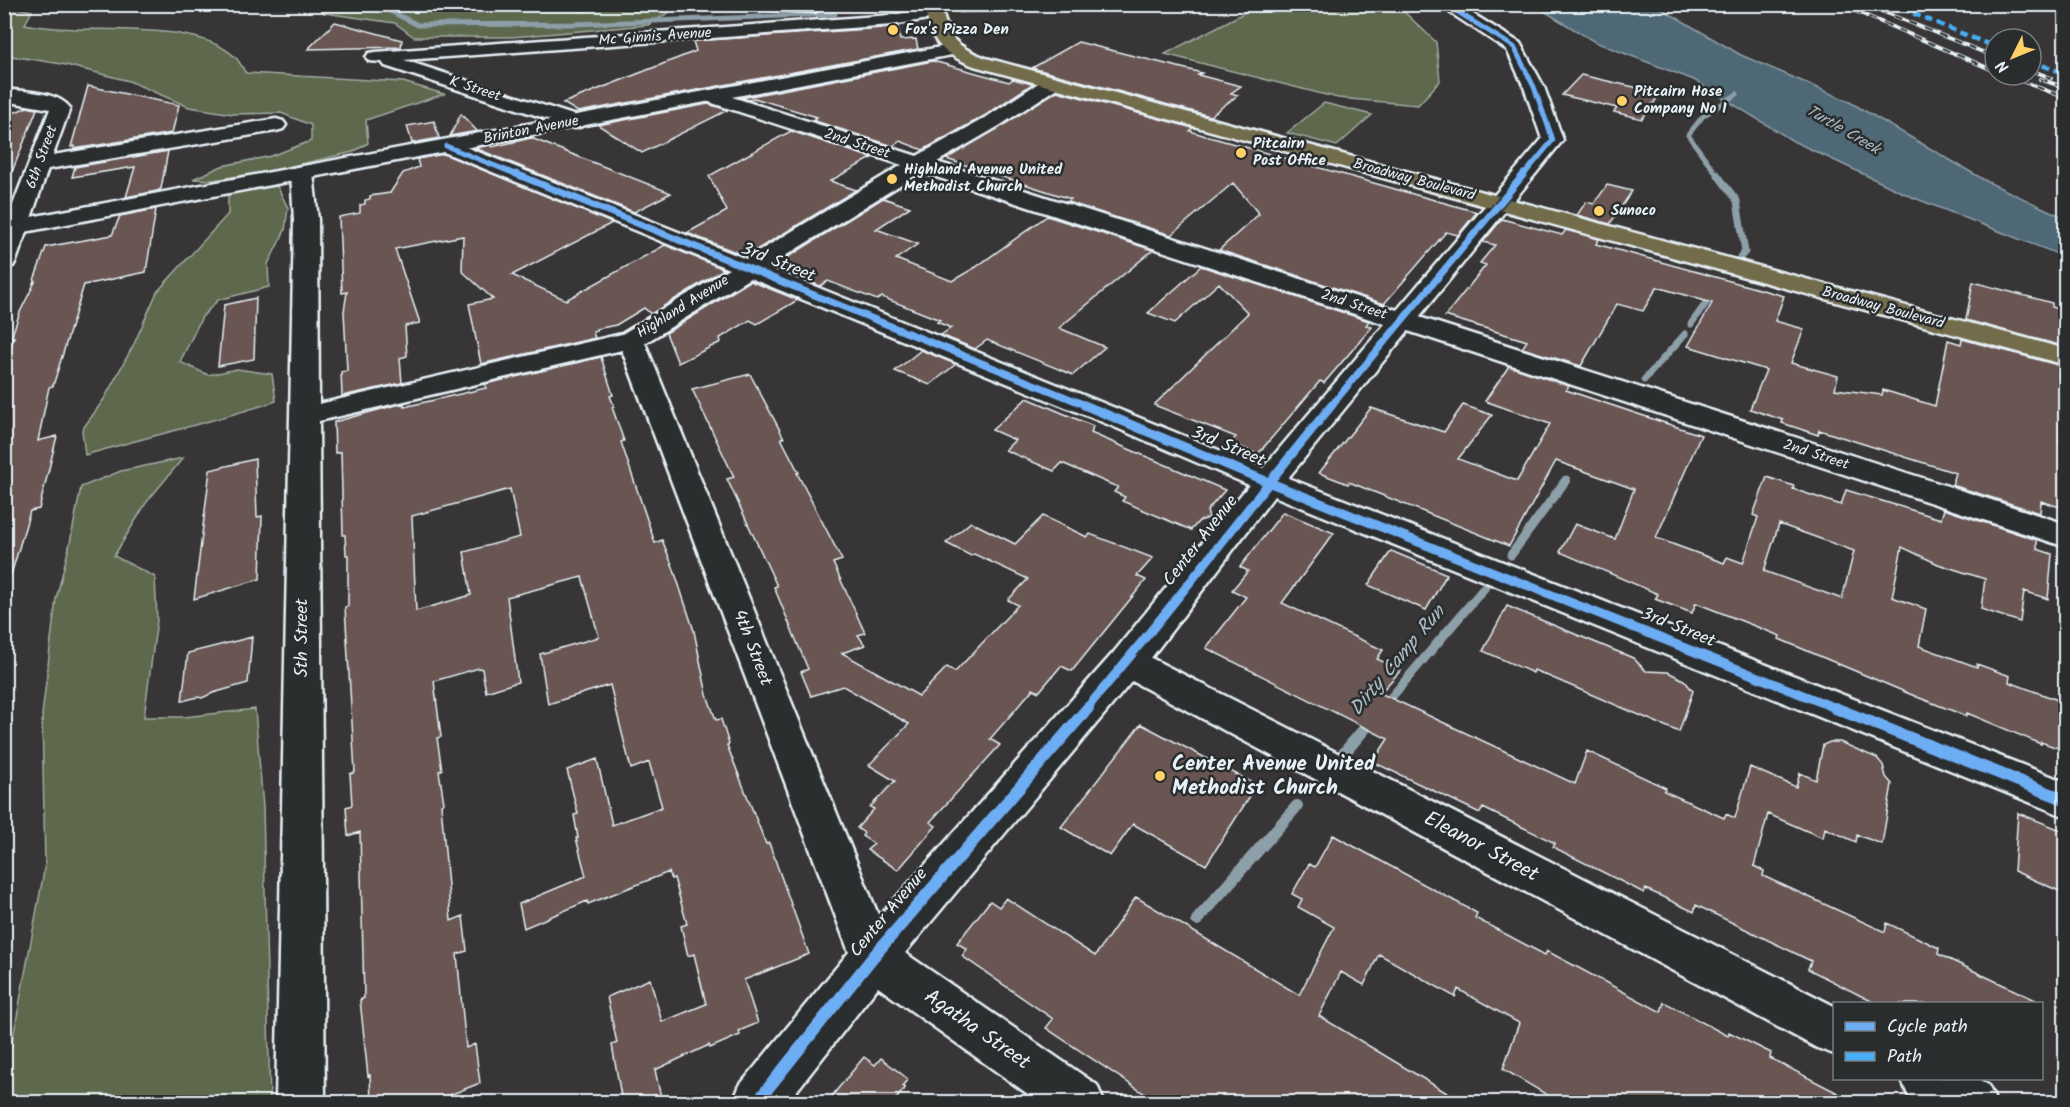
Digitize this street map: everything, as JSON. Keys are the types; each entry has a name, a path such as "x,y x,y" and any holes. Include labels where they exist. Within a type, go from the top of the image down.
{"main road":[{"path":"934,9 940,37 951,50"},
{"name":"Broadway Boulevard","path":"951,50 980,62 2066,357"}],"street":[{"path":"757,4 934,9"},
{"name":"Center Avenue","path":"757,1102 873,957 1127,662 1269,482 1553,140 1534,87 1514,47 1444,4"},
{"name":"Mc Ginnis Avenue","path":"375,57 892,20 934,9"},
{"name":"Brinton Avenue","path":"11,228 951,50"},
{"name":"K Street","path":"375,57 575,122"},
{"name":"Highland Avenue","path":"303,416 631,340 746,268 992,122 1053,82"},
{"name":"6th Street","path":"4,95 59,105 60,108 40,164 11,228 4,261"},
{"name":"2nd Street","path":"710,96 2066,537"},
{"path":"40,164 276,125"},
{"name":"3rd Street","path":"446,146 1122,420 1269,482 2066,800"},
{"name":"5th Street","path":"300,1102 306,220 302,173"},
{"name":"4th Street","path":"631,340 873,957"},
{"name":"Eleanor Street","path":"1127,662 1833,1030"},
{"name":"Agatha Street","path":"873,957 1080,1102"},
{"path":"1929,1080 1971,1102"}],"green space":[{"path":"332,4 395,4 403,7 427,4 565,4 565,7 581,12 616,4 678,7 648,25 512,37 414,37 395,23 324,13"},
{"path":"1261,4 1391,5 1402,10 1436,42 1440,81 1418,105 1338,98 1165,54"},
{"path":"4,5 32,11 25,24 76,29 166,32 194,37 218,45 236,58 246,73 403,82 444,94 366,120 368,143 353,152 265,172 213,180 193,179 222,166 271,156 311,141 311,125 281,113 233,114 189,107 129,81 62,64 5,55"},
{"path":"1324,103 1372,115 1337,146 1287,133"},
{"path":"277,186 288,208 285,230 268,264 269,287 218,300 202,317 180,362 208,375 237,369 272,374 276,401 85,455 82,430 104,399 134,344 157,292 228,214 228,192"},
{"path":"183,458 146,503 114,556 155,577 157,620 144,717 184,717 255,709 263,807 270,1102 6,1102 10,1054 45,866 42,715 56,599 81,487 121,471"}],"water":[{"name":"Turtle Creek","path":"1534,5 1655,5 1741,55 1848,101 1988,182 2065,218 2065,257 1912,197 1793,141 1694,80 1595,42"}],"building":[{"path":"335,22 402,40 401,47 308,49"},
{"path":"898,27 900,40 916,39 918,49 578,112 563,103 696,51 693,41"},
{"path":"1078,42 1202,73 1198,75 1241,86 1231,93 1238,95 1210,116 1032,68"},
{"path":"933,61 1009,82 1013,79 1032,84 984,116 923,150 900,141 893,146 812,120 817,117 754,98 749,100 741,98"},
{"name":"Pitcairn Hose Company No 1","path":"1581,75 1661,93 1642,119 1614,112 1617,108 1562,95"},
{"path":"88,86 179,105 172,133 74,149 75,146 71,147"},
{"path":"1057,91 1193,128 1190,131 1477,212 1458,235 1446,232 1384,304 1219,250 1259,214 1233,183 1171,235 1067,202 1071,199 946,159"},
{"path":"708,104 728,110 642,153 598,125"},
{"path":"27,107 37,109 6,187 4,187 4,117"},
{"path":"461,114 477,131 450,136"},
{"path":"434,121 439,138 412,143 407,126"},
{"path":"791,131 872,158 830,181 856,190 746,256 687,233 727,211 709,176"},
{"path":"531,138 671,193 634,212 475,148 490,145 492,147"},
{"path":"168,151 161,189 157,191 126,197 135,167 72,177 75,167"},
{"path":"444,154 612,223 512,275 566,300 665,245 724,269 651,314 644,308 616,325 596,329 597,331 593,332 595,338 481,364 469,304 493,299 462,271 463,236 395,249 420,323 405,326 407,356 400,358 402,383 342,396 341,372 347,371 344,311 347,292 342,293 339,217 360,213 360,205 365,204 365,200 370,199 370,196 390,193 403,173 419,167 417,159"},
{"path":"1607,185 1632,191 1610,224 1577,215 1586,202 1594,204"},
{"path":"883,198 910,207 876,229 918,244 896,259 952,281 976,267 1047,216 1153,250 1059,328 1105,347 1073,375 987,340 975,349 941,335 951,328 937,322 940,320 882,297 877,300 828,281 820,286 772,267"},
{"path":"156,209 146,272 84,285 53,386 49,387 38,441 57,436 39,509 30,511 11,575 4,574 4,370 14,337 11,338 20,312 35,282 33,283 46,247 112,235 120,216"},
{"path":"1502,219 1562,235 1566,230 1599,239 1596,244 1784,296 1775,321 1804,329 1791,363 1838,376 1835,389 1882,395 1883,390 1935,406 1948,340 1961,344 1962,339 2065,367 2059,443 2066,445 2066,509 2041,501 2040,513 1952,485 1956,473 1819,430 1818,435 1750,409 1766,370 1688,346 1712,303 1657,287 1643,311 1617,304 1581,366 1522,348 1527,341 1445,316 1486,265 1480,263 1495,245 1483,242"},
{"path":"1201,266 1369,321 1366,325 1372,327 1324,383 1320,381 1258,454 1230,443 1236,437 1154,405 1248,313 1219,283 1175,323 1148,313"},
{"path":"750,281 798,300 757,324 750,320 720,338 721,342 678,363 666,333"},
{"path":"1973,282 2052,303 2052,307 2066,311 2066,347 1966,320"},
{"path":"256,298 254,359 218,366 224,305"},
{"path":"921,350 956,364 930,385 895,371"},
{"path":"601,357 613,395 610,396 614,406 612,407 624,441 621,442 655,543 662,540 694,631 707,695 716,720 721,719 729,744 727,745 766,844 769,843 809,954 744,980 758,1023 739,1031 740,1035 710,1048 709,1045 655,1070 662,1102 622,1102 612,1045 617,1043 607,997 650,979 662,1022 706,1004 694,954 688,956 681,926 687,924 674,878 671,879 669,872 588,904 587,901 524,928 519,904 586,876 576,838 578,838 574,815 578,814 567,770 597,759 612,825 662,807 649,762 631,769 610,685 548,704 540,654 599,637 582,577 507,597 518,682 486,692 482,669 479,668 434,681 441,737 437,738 442,770 439,771 444,803 441,804 451,921 463,916 467,951 457,954 466,1048 475,1044 480,1083 432,1102 371,1102 370,1075 368,1076 360,1000 364,998 360,832 348,836 346,807 352,805 350,774 355,772 345,607 348,606 348,555 346,555 345,535 343,535 341,452 335,453 334,422 404,403 404,407 486,388 485,384","holes":["510,489 520,537 464,552 471,595 416,611 412,516"]},
{"path":"1509,366 1569,386 1566,390 1701,435 1656,538 1724,563 1727,557 1743,563 1758,517 1753,515 1767,477 1794,486 1793,489 1841,505 1846,490 1941,519 1944,509 2037,540 2037,549 2052,554 2048,599 2024,591 2020,622 1981,609 1985,579 1938,564 1902,547 1892,597 1926,609 1919,646 2010,676 2009,682 2066,703 2066,751 2041,742 2041,744 1967,713 1966,716 1917,697 1779,639 1780,636 1696,603 1692,613 1655,599 1658,594 1560,552 1575,524 1615,539 1634,489 1556,461 1509,546 1349,482 1348,484 1319,473 1371,408 1444,432 1463,405 1492,415 1458,459 1517,481 1550,424 1485,401","holes":["1779,524 1854,551 1842,599 1764,571"]},
{"path":"750,374 784,438 781,438 799,473 797,473 842,560 833,563 865,633 858,635 865,645 842,653 919,696 947,667 955,672 1018,605 1008,600 1028,579 974,554 971,556 946,543 971,522 1015,544 1043,516 1087,537 1090,534 1153,558 1137,576 1146,580 1072,671 1061,666 1039,692 1033,689 990,739 1000,745 930,822 936,826 898,870 867,850 874,844 862,836 864,833 857,828 874,809 870,807 895,781 869,765 909,724 843,686 811,696 801,672 808,669 774,587 777,586 727,479 734,477 692,389"},
{"path":"1027,398 1093,426 1091,433 1225,490 1207,511 1209,518 1199,521 1191,530 1122,501 1125,497 1114,492 1118,487 1062,463 1054,471 1005,450 1015,440 992,430"},
{"path":"255,459 257,517 262,516 260,579 194,599 210,470"},
{"path":"1283,512 1334,533 1282,603 1383,650 1377,659 1401,670 1380,693 1575,784 1587,751 1666,788 1664,791 1724,818 1726,814 1735,818 1750,767 1796,787 1800,773 1816,780 1823,745 1830,742 1840,742 1877,758 1892,784 1882,844 1857,835 1856,842 1825,828 1823,838 1768,814 1754,866 1764,871 1763,876 1885,932 1887,923 1939,948 1938,954 2040,1002 1873,1002 1808,969 1811,961 1696,905 1694,912 1646,889 1644,893 1553,847 1555,843 1483,808 1480,813 1373,762 1388,739 1206,648 1246,597 1232,590 1248,571 1240,567"},
{"path":"1391,551 1447,574 1426,610 1368,585"},
{"path":"1507,606 1633,658 1646,671 1668,672 1684,680 1693,691 1679,732 1534,670 1533,673 1483,651"},
{"path":"252,637 248,683 202,698 182,701 188,653"},
{"path":"1141,724 1257,785 1206,865 1133,824 1110,856 1061,827"},
{"path":"2018,813 2066,832 2066,894 2014,871"},
{"path":"1333,835 1477,913 1475,918 1545,955 1547,951 1661,1012 1664,1002 1728,1036 1729,1032 1771,1053 1770,1058 1855,1102 1559,1102 1503,1069 1519,1023 1458,989 1455,997 1379,954 1364,985 1341,972 1319,1016 1462,1102 1157,1102 1046,1028 1053,1019 962,956 967,949 957,943 990,901 999,907 1006,898 1095,956 1136,897 1299,995 1334,927 1298,907 1302,899 1292,894 1309,864 1315,867"},
{"path":"864,1057 875,1065 881,1058 908,1079 902,1086 905,1088 894,1102 827,1102"}],"waterway":[{"path":"376,4 418,25 574,24 835,14"},
{"path":"960,11 991,10 1016,4"},
{"name":"Dirty Camp Run","path":"1718,176 1688,135 1703,116 1737,94"},
{"name":"Dirty Camp Run","path":"1717,174 1737,201 1745,252 1738,260"},
{"name":"Dirty Camp Run","path":"1691,324 1714,292"},
{"name":"Dirty Camp Run","path":"1644,380 1685,334"},
{"name":"Dirty Camp Run","path":"1511,555 1566,480"},
{"name":"Dirty Camp Run","path":"1383,707 1485,587"},
{"name":"Dirty Camp Run","path":"1339,759 1372,720"},
{"name":"Dirty Camp Run","path":"1197,920 1297,806"}],"railway":[{"path":"1839,4 1983,66"},
{"path":"1864,4 1983,52"},
{"path":"2043,75 2051,78"},
{"path":"2043,80 2066,88"},
{"path":"2037,87 2066,98"}],"marked path":[{"path":"1890,4 1983,42"},
{"path":"2043,65 2066,74"}],"cycle path":[{"path":"757,1102 873,957 1127,662 1268,482 1553,140 1534,87 1514,47 1445,4"},
{"path":"446,146 1122,420 1268,482 2066,800"}],"place":[{"name":"Fox's Pizza Den","path":"893,30"},
{"name":"Pitcairn Hose Company No 1","path":"1622,101"},
{"name":"Pitcairn Post Office","path":"1241,153"},
{"name":"Highland Avenue United Methodist Church","path":"892,179"},
{"name":"Sunoco","path":"1599,211"},
{"name":"Center Avenue United Methodist Church","path":"1160,776"}]}
